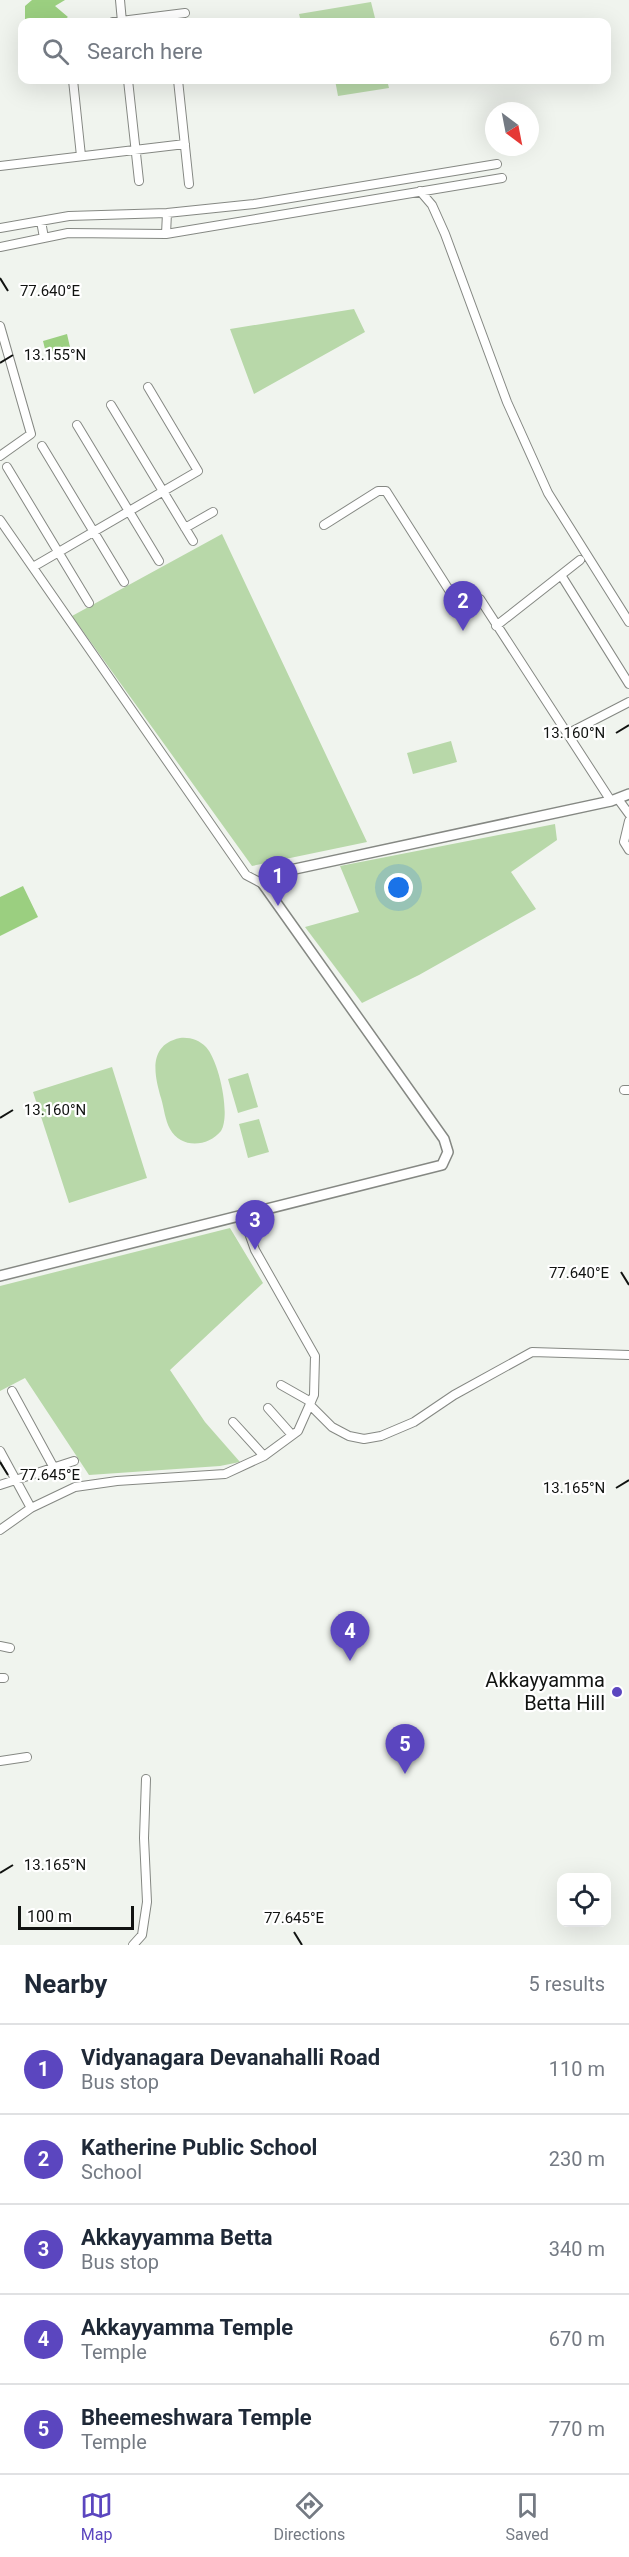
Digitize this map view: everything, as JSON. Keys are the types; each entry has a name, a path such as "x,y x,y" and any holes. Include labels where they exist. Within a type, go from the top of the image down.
{"main road":[{"path":"0,1276 442,1165 448,1152 444,1139 263,884 281,872 614,800 629,794"}],"street":[{"path":"120,0 122,18"},
{"path":"173,18 184,13"},
{"path":"73,84 81,156"},
{"path":"128,84 139,181"},
{"path":"178,84 189,184"},
{"path":"0,166 185,144"},
{"path":"0,228 69,216 166,213 254,204 496,164"},
{"path":"0,247 68,233 166,234 502,178"},
{"path":"420,191 432,205 445,234 507,402 548,493 629,622"},
{"path":"166,213 166,234"},
{"path":"41,221 44,238"},
{"path":"0,326 31,434 0,456"},
{"path":"33,567 198,471 148,387"},
{"path":"111,405 193,541"},
{"path":"77,425 159,561"},
{"path":"42,446 124,582"},
{"path":"7,467 89,603"},
{"path":"324,525 378,491 385,490 456,601 469,596 480,599 567,734 614,800 629,814"},
{"path":"185,528 213,512"},
{"path":"0,520 246,875 263,884"},
{"path":"496,626 580,560"},
{"path":"561,575 629,684"},
{"path":"567,734 629,702"},
{"path":"629,821 624,842 629,850"},
{"path":"0,1530 31,1508 75,1487 117,1481 225,1474 264,1456 298,1431 314,1395 315,1356 255,1250 243,1216"},
{"path":"281,1384 310,1404 332,1427 349,1436 363,1439 381,1436 414,1422 454,1395 532,1352 629,1355"},
{"path":"12,1391 54,1468"},
{"path":"268,1408 292,1435"},
{"path":"233,1422 264,1456"},
{"path":"0,1451 31,1508"},
{"path":"0,1485 74,1461"},
{"path":"0,1646 10,1648"},
{"path":"0,1761 27,1757"},
{"path":"132,1945 142,1935 147,1902 144,1838 146,1779"}],"shaded area":[{"path":"32,0 65,0 55,6 68,17 25,18 25,6"},
{"path":"371,2 375,18 300,18 299,14"},
{"path":"336,84 388,84 389,88 338,96"},
{"path":"354,309 365,332 254,394 230,329"},
{"path":"67,334 70,347 46,353 43,341"},
{"path":"222,534 367,842 252,866 72,616"},
{"path":"451,741 457,762 413,774 407,753"},
{"path":"555,824 557,840 511,872 536,909 419,975 362,1003 305,927 359,912 340,866"},
{"path":"23,886 38,917 0,936 0,897"},
{"path":"180,1038 200,1042 206,1047 215,1064 222,1088 224,1123 216,1136 202,1143 188,1143 181,1140 170,1129 155,1070 158,1054 163,1047"},
{"path":"112,1067 147,1178 69,1203 33,1092"},
{"path":"248,1073 258,1107 238,1113 228,1079"},
{"path":"259,1119 269,1152 248,1158 239,1124"},
{"path":"230,1228 263,1283 170,1370 205,1422 240,1462 220,1466 89,1475 25,1378 0,1391 0,1286"}],"place":[{"name":"Katherine Public School","path":"463,631"},
{"name":"Vidyanagara Devanahalli Road","path":"278,906"},
{"name":"Akkayyamma Betta","path":"255,1250"},
{"name":"Akkayyamma Temple","path":"350,1661"},
{"name":"Akkayyamma Betta Hill","path":"617,1692"},
{"name":"Bheemeshwara Temple","path":"405,1774"}]}
